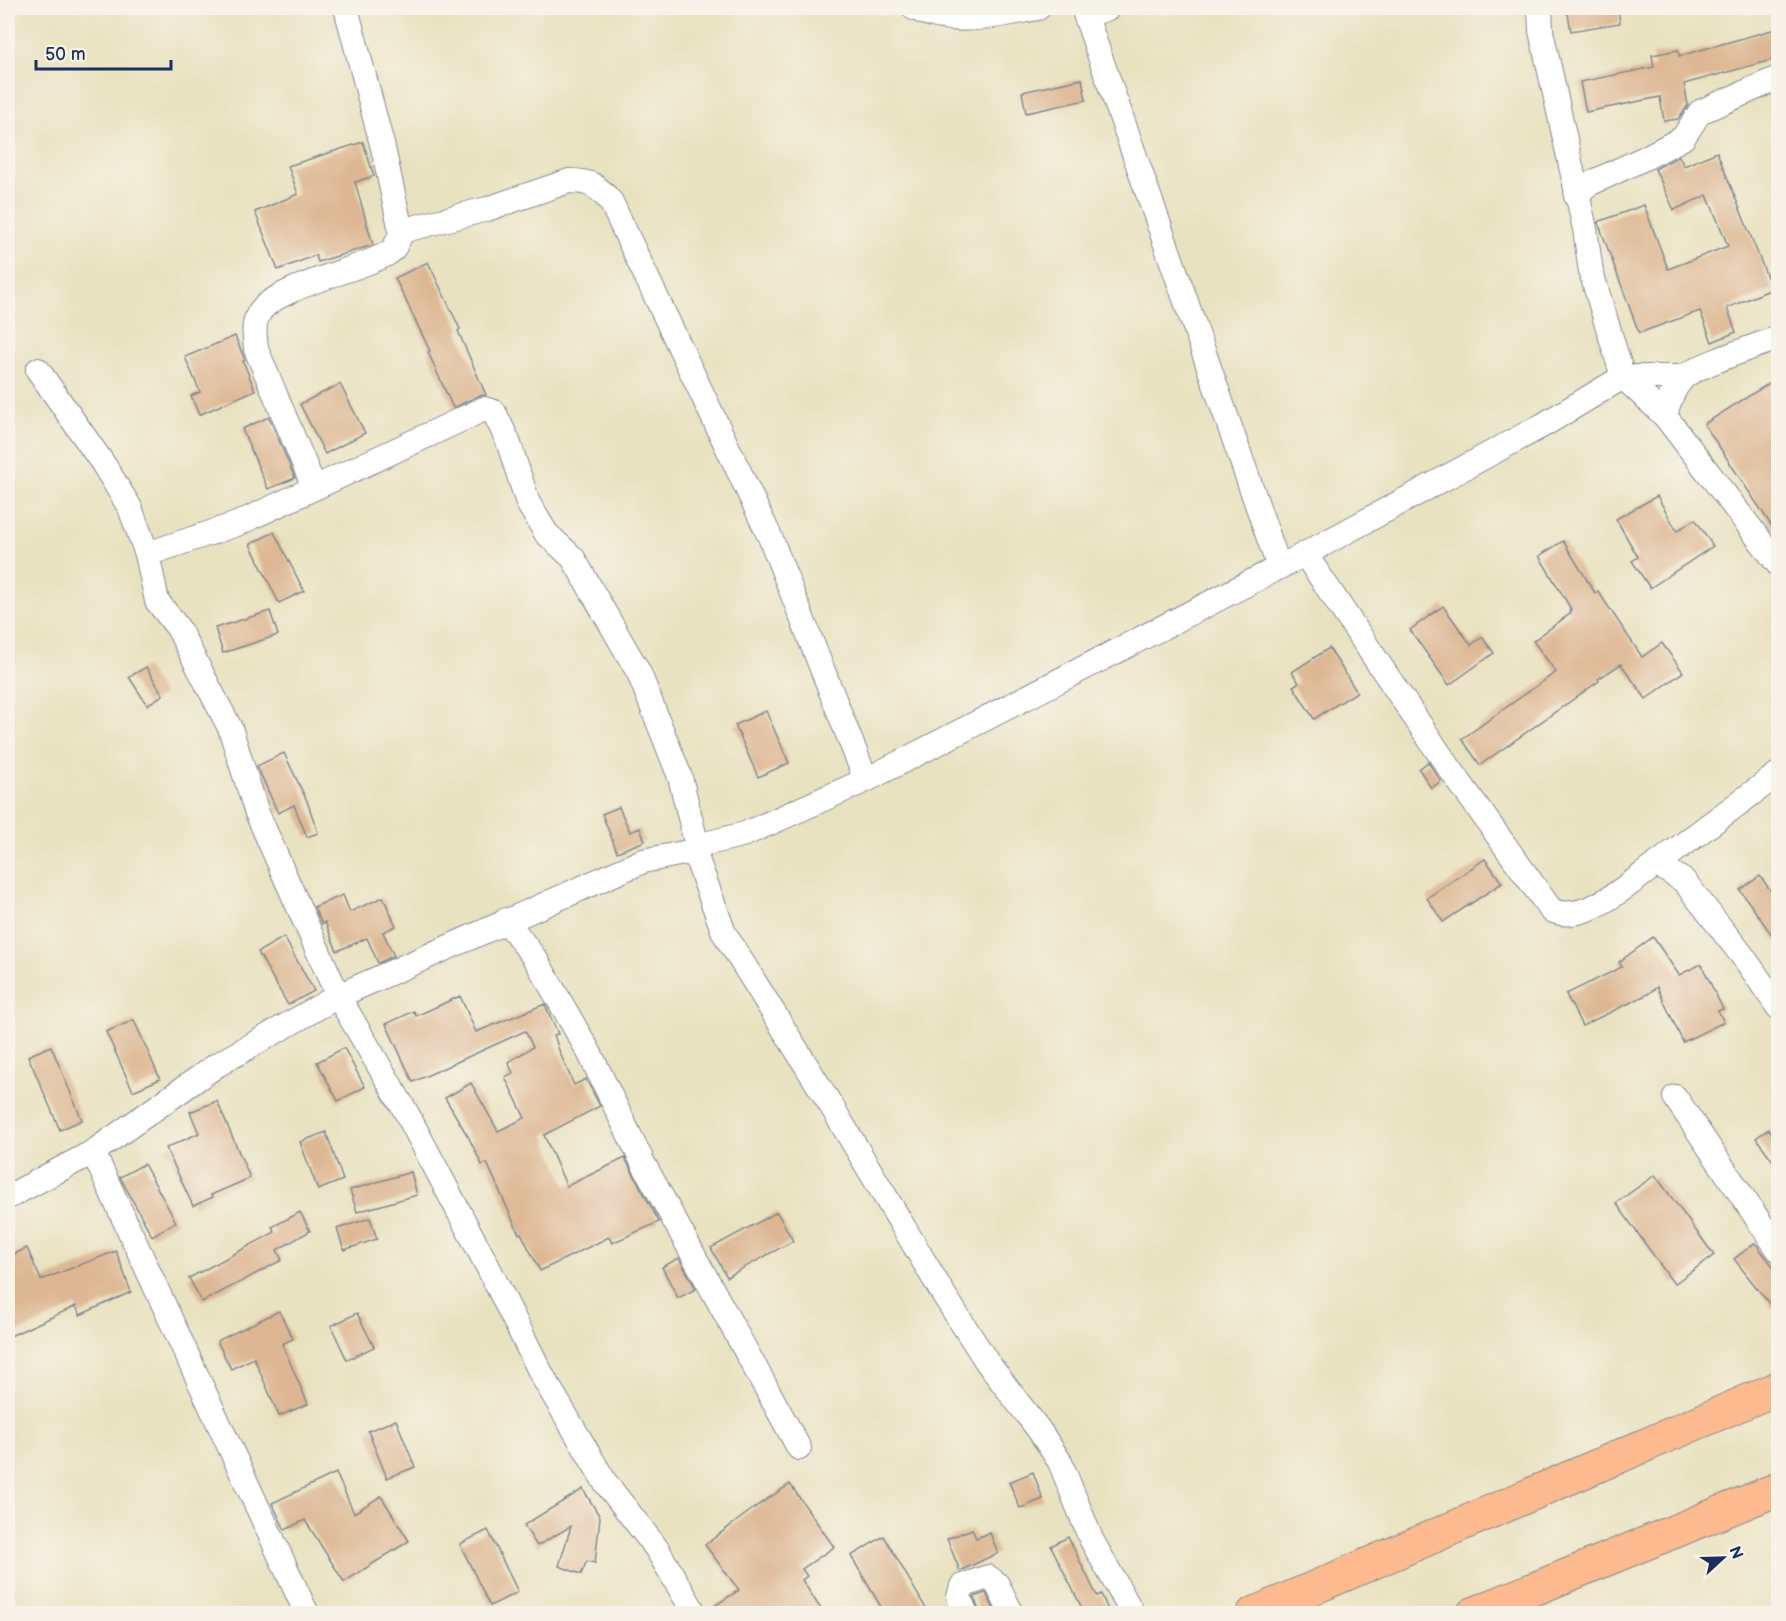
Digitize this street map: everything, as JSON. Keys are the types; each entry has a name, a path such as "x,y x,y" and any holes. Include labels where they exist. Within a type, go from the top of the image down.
{"highway":[{"path":"1253,1614 1779,1388"},
{"path":"1473,1614 1779,1489"}],"street":[{"path":"314,487 256,349 254,326 259,312 268,302 328,275 389,253 398,243 401,231 383,148 346,8"},
{"path":"914,8 949,18 986,17 1038,8"},
{"path":"1083,8 1279,567"},
{"path":"1090,8 1096,12 1108,8"},
{"path":"1540,8 1541,31 1585,229 1591,272 1623,377 1665,416 1779,564"},
{"path":"1576,196 1587,185 1683,138 1700,112 1779,78"},
{"path":"401,231 487,209 569,181 582,181 597,186 611,202 770,537 866,780"},
{"path":"8,1197 93,1152 217,1065 338,996 643,861 745,834 866,780 1305,554 1545,424 1623,377 1683,377 1747,349 1779,339"},
{"path":"38,370 110,474 130,508 147,554 157,601 178,628 230,728 257,813 338,996 405,1110 543,1377 604,1482 657,1549 695,1614"},
{"path":"1665,416 1670,398 1683,377"},
{"path":"147,554 237,524 483,409 494,412 508,441 528,503 546,533 573,558 639,673 680,777 696,848 724,933 832,1107 944,1295 987,1362 1040,1430 1060,1462 1091,1539 1133,1614"},
{"path":"1305,554 1443,759 1551,910 1560,914 1577,913 1597,906 1779,774"},
{"path":"1657,864 1684,881 1779,1006"},
{"path":"506,920 536,960 589,1052 643,1163 799,1448"},
{"path":"1675,1097 1779,1249"},
{"path":"93,1152 307,1614"},
{"path":"966,1614 959,1597 962,1586 988,1577 998,1584 1012,1614"}],"building":[{"path":"1567,8 1618,8 1620,23 1571,31"},
{"path":"1779,28 1779,58 1684,84 1688,105 1678,119 1664,121 1660,97 1586,112 1580,82 1654,67 1652,55 1678,50 1679,56"},
{"path":"1082,79 1086,100 1026,113 1022,92"},
{"path":"363,142 374,176 355,182 373,245 318,262 316,255 278,270 255,212 298,194 288,166"},
{"path":"1717,152 1772,289 1727,308 1736,332 1712,342 1700,311 1639,333 1598,222 1644,205 1668,269 1728,246 1707,195 1674,210 1655,169 1679,156 1684,166"},
{"path":"428,262 460,329 458,331 486,395 478,396 453,408 428,352 430,351 395,278"},
{"path":"235,336 255,390 199,415 191,396 200,392 185,357"},
{"path":"1779,377 1779,537 1704,424"},
{"path":"340,384 365,433 325,454 300,404"},
{"path":"269,417 295,478 268,489 242,429"},
{"path":"1657,496 1677,531 1695,519 1713,546 1650,588 1632,561 1638,557 1616,519"},
{"path":"274,532 304,591 279,603 250,544"},
{"path":"1563,541 1595,593 1598,591 1642,657 1662,643 1683,672 1646,699 1621,664 1480,765 1462,739 1556,672 1533,641 1571,613 1569,610 1571,609 1539,556"},
{"path":"1443,606 1471,645 1482,637 1494,653 1449,685 1410,630"},
{"path":"270,611 278,635 223,653 215,628"},
{"path":"1329,648 1357,692 1314,719 1293,686 1299,683 1292,672"},
{"path":"146,667 163,695 147,705 129,677"},
{"path":"766,711 789,763 758,777 735,725"},
{"path":"284,753 307,801 318,833 307,837 294,805 278,813 257,766"},
{"path":"1428,762 1441,781 1431,788 1419,769"},
{"path":"619,807 630,832 640,828 645,841 617,852 602,814"},
{"path":"1485,859 1502,883 1443,922 1427,898"},
{"path":"1760,876 1770,890 1779,883 1779,945 1740,890"},
{"path":"343,895 350,912 383,897 396,926 383,932 394,956 378,963 367,938 337,951 325,922 322,924 314,907"},
{"path":"284,937 314,991 288,1005 258,952"},
{"path":"1653,937 1679,975 1701,964 1723,1009 1718,1011 1724,1022 1683,1042 1657,987 1648,994 1582,1026 1566,994 1622,967 1619,962"},
{"path":"460,996 476,1032 545,1004 558,1034 554,1035 560,1053 574,1085 586,1079 600,1106 544,1135 566,1185 625,1158 659,1222 612,1243 609,1237 540,1271 521,1233 519,1234 487,1163 482,1165 445,1098 471,1083 498,1131 525,1118 505,1077 513,1073 508,1062 533,1047 525,1031 413,1082 386,1024 414,1011 416,1016"},
{"path":"134,1020 160,1079 133,1091 106,1032"},
{"path":"51,1046 82,1120 60,1130 28,1056"},
{"path":"344,1048 365,1087 338,1101 317,1062"},
{"path":"217,1101 250,1178 211,1195 213,1197 193,1206 166,1148 199,1133 190,1112"},
{"path":"1769,1129 1779,1143 1779,1169 1756,1138"},
{"path":"326,1132 343,1180 318,1190 300,1142"},
{"path":"144,1164 176,1222 152,1236 120,1177"},
{"path":"411,1172 417,1195 357,1212 350,1190"},
{"path":"1655,1175 1714,1255 1674,1284 1616,1203"},
{"path":"300,1212 310,1231 277,1250 282,1260 202,1302 189,1278 275,1232 272,1227"},
{"path":"777,1212 793,1241 727,1277 711,1248"},
{"path":"370,1218 377,1239 344,1250 337,1229"},
{"path":"1755,1243 1779,1274 1779,1316 1734,1259"},
{"path":"27,1248 41,1280 116,1251 131,1292 80,1315 76,1306 8,1337 8,1257"},
{"path":"679,1258 696,1289 678,1298 662,1267"},
{"path":"279,1311 293,1339 282,1344 308,1404 279,1416 254,1358 231,1369 217,1341"},
{"path":"357,1313 374,1347 347,1360 331,1326"},
{"path":"396,1420 415,1467 387,1478 368,1431"},
{"path":"1033,1472 1043,1499 1020,1508 1009,1482"},
{"path":"336,1473 354,1513 381,1496 409,1541 344,1582 305,1520 285,1530 272,1503"},
{"path":"790,1484 834,1547 802,1569 807,1576 802,1580 824,1614 709,1614 708,1610 739,1590 705,1545"},
{"path":"583,1489 600,1517 595,1563 587,1561 581,1574 559,1566 571,1526 537,1546 524,1525"},
{"path":"972,1529 976,1538 990,1533 998,1553 960,1571 947,1539"},
{"path":"488,1530 518,1592 490,1606 460,1544"},
{"path":"884,1536 929,1614 885,1614 851,1556"},
{"path":"1068,1537 1097,1596 1101,1594 1110,1614 1085,1614 1051,1546"},
{"path":"986,1593 996,1614 980,1614 974,1597"}]}
